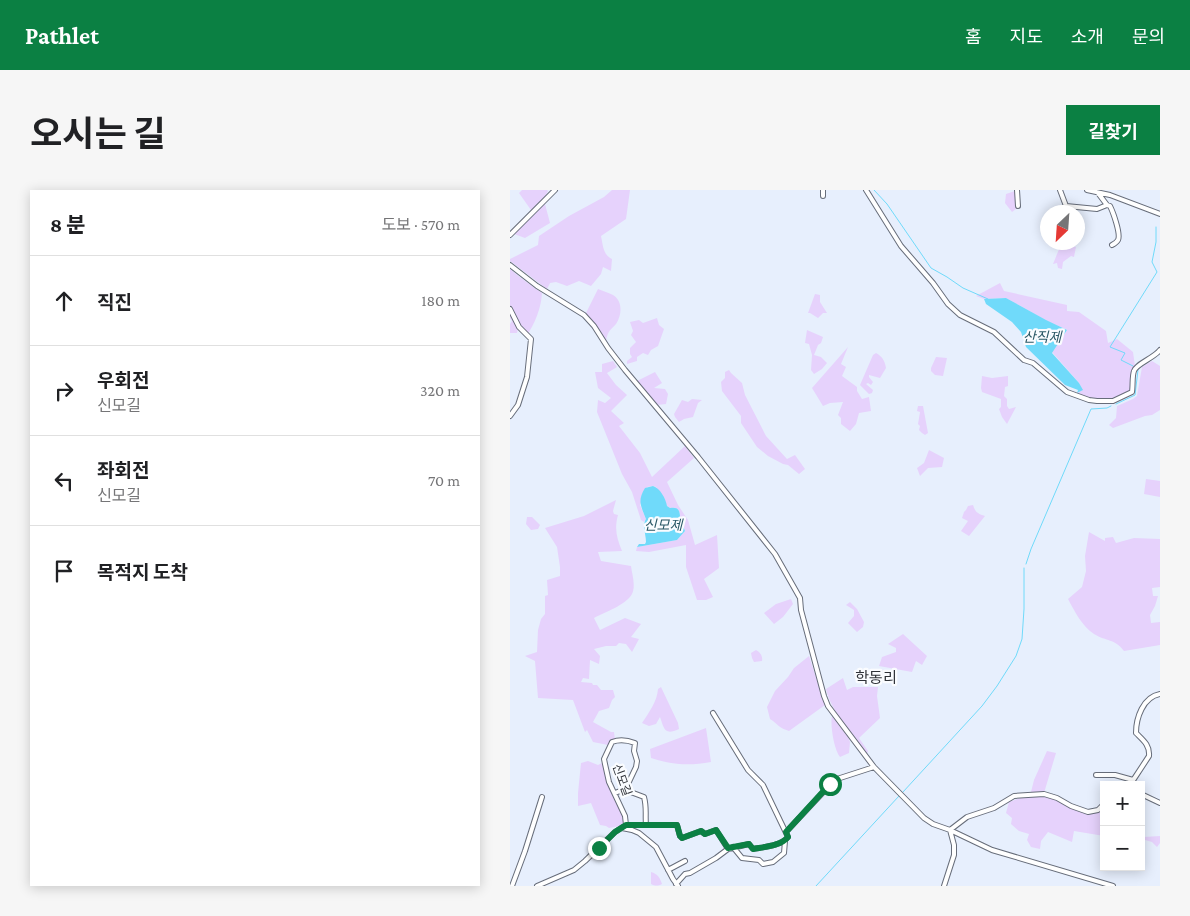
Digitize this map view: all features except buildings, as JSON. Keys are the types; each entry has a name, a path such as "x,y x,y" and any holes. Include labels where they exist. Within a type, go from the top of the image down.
{"street":[{"path":"510,236 555,190"},
{"path":"822,190 823,196"},
{"path":"866,190 900,246 933,283 948,304 960,315 994,332 1024,360 1033,364 1067,392 1097,401 1112,401 1123,397 1132,392 1133,372 1137,366 1156,355 1160,350"},
{"path":"1017,190 1018,206"},
{"path":"1060,190 1066,205"},
{"path":"1087,190 1110,195 1160,214"},
{"path":"1098,193 1107,205 1110,206 1119,237 1112,246"},
{"path":"1085,207 1096,208 1107,205"},
{"path":"510,264 537,286 584,315 625,370 776,554 800,598 801,610 828,706 874,767 932,824 950,830 992,850 1113,886"},
{"path":"510,309 519,327 531,339 527,377 518,405 510,416"},
{"path":"1096,775 1115,775 1134,780 1134,776 1150,752 1147,743 1136,733 1139,714 1149,701 1160,694"},
{"path":"713,713 748,770 763,785 786,832 787,839 784,853 773,862 763,864 760,860 742,858 733,847"},
{"name":"신모길","path":"624,827 625,816 614,793 604,759 612,742 617,740 624,740 635,744 636,767 627,786 628,791 644,797 647,806 646,825"},
{"path":"786,832 830,784 837,779 874,767"},
{"path":"614,793 625,793 628,791"},
{"path":"950,830 967,817 994,808 1014,796 1044,794 1088,812 1100,808"},
{"path":"1145,796 1160,803"},
{"path":"512,886 542,797"},
{"path":"537,886 574,870 615,832 624,827 677,825 682,838 701,831 705,834 716,830 728,848"},
{"path":"624,827 638,833 656,847 677,885 685,874 716,858 728,848 749,844 753,849 766,847 787,839"},
{"path":"944,886 954,855 954,844 950,830"},
{"path":"668,870 685,861"}],"shaded area":[{"path":"522,190 548,191 531,210 519,193"},
{"path":"612,190 630,190 626,219 601,236 605,252 612,259 611,271 603,267 601,274 591,286 579,281 567,286 556,282 550,283 547,289 510,261 510,259 538,245 539,236 569,216 604,197"},
{"path":"1015,191 1016,209 1012,212 1005,203 1006,194"},
{"path":"545,204 550,223 525,238 514,234"},
{"path":"1059,250 1075,250 1074,257 1071,256 1063,262 1062,269 1058,268 1057,263 1053,264"},
{"path":"510,269 542,293 537,316 526,337 518,329 517,333 510,333 512,321 510,318"},
{"path":"1000,283 1004,291 1067,305 1067,311 1079,312 1106,331 1108,343 1117,339 1133,352 1135,366 1130,390 1110,399 1091,398 1077,393 1082,390 1079,383 1052,352 1067,330 1006,298 984,299 976,296"},
{"path":"598,289 613,295 620,304 618,320 608,333 606,341 586,313"},
{"path":"815,294 820,295 820,302 827,313 823,313 818,318 808,313"},
{"path":"657,318 659,325 664,329 658,346 651,350 648,355 643,353 637,357 637,361 627,364 627,361 632,357 630,348 636,342 631,335 633,331 630,322 639,320 643,323"},
{"path":"807,330 823,337 814,355 821,357 827,363 814,374 811,370 812,355 809,344 805,343"},
{"path":"848,347 841,364 846,367 842,376 857,387 857,391 862,399 869,397 871,411 859,413 856,424 850,431 841,424 841,418 838,415 843,402 830,403 823,406 812,388"},
{"path":"876,353 883,359 886,368 880,378 869,375 873,382 871,385 866,384 873,390 869,394 860,385 873,355"},
{"path":"936,357 947,358 943,376 935,375 931,371"},
{"path":"613,361 617,367 607,373 627,395 611,411 624,423 619,426 640,453 652,477 685,446 694,458 667,482 688,520 695,545 717,535 719,568 704,579 713,597 706,600 697,600 686,567 686,545 649,552 636,551 637,547 677,540 685,531 678,510 667,506 656,487 653,486 647,487 640,505 646,519 644,522 641,520 632,492 622,474 597,412 598,400 605,403 611,398 598,388 595,372 602,372 602,364"},
{"path":"1152,361 1160,366 1160,410 1152,415 1113,428 1109,425 1116,418 1117,406 1137,396 1142,367"},
{"path":"729,370 742,383 745,395 766,436 787,459 795,455 805,469 799,474 788,465 768,456 757,447 741,423 741,416 722,391 721,382 725,378 725,372"},
{"path":"655,372 662,383 654,388 665,389 668,394 666,404 657,405 637,381"},
{"path":"982,376 992,378 1008,376 1008,386 1005,387 1004,396 1007,399 1009,409 1016,407 1007,424 999,409 1001,407 1001,399 982,392"},
{"path":"692,399 702,400 698,403 693,417 679,422 674,414 682,400 688,402"},
{"path":"918,406 923,406 928,433 925,435 919,430 920,412 917,411"},
{"path":"929,450 944,458 942,467 928,468 920,476 917,468 924,463"},
{"path":"1146,479 1160,481 1160,497 1144,494"},
{"path":"616,500 613,511 614,514 618,515 617,534 622,551 598,552 601,561 631,566 634,584 633,591 625,602 594,618 600,630 625,618 641,624 631,637 639,639 632,652 626,644 619,643 616,646 594,649 600,656 599,664 590,660 589,679 583,678 581,682 597,685 601,690 613,690 615,697 609,708 599,711 593,722 614,732 615,740 612,740 608,745 593,742 587,730 585,732 573,700 538,698 535,661 525,656 537,652 538,630 541,619 545,614 545,596 548,595 547,580 560,576 557,547 545,528 584,516"},
{"path":"973,505 977,512 985,516 969,536 961,531 968,521 962,518 968,506"},
{"path":"527,517 532,517 540,525 538,529 531,530 526,524"},
{"path":"1089,532 1105,541 1105,538 1113,537 1116,543 1134,538 1160,539 1160,587 1152,588 1153,596 1158,596 1150,615 1151,623 1160,622 1160,645 1124,651 1114,642 1090,631 1076,614 1068,599 1082,587 1086,571 1085,556"},
{"path":"791,599 793,604 783,617 774,624 764,613 776,604"},
{"path":"850,602 857,609 864,622 863,627 857,632 848,623 854,616 854,610 846,605"},
{"path":"903,634 927,656 922,665 916,661 912,672 879,666 882,657 896,652 896,648 888,644"},
{"path":"756,650 761,654 762,661 754,662 751,653"},
{"path":"809,656 825,705 789,731 770,719 767,707 775,691 794,668"},
{"path":"843,678 847,690 853,687 878,687 877,696 880,718 859,738 868,751 867,754 842,721 828,697 826,689"},
{"path":"661,687 678,723 679,729 670,732 665,730 660,717 656,724 649,726 642,723 654,703 658,689"},
{"path":"832,716 850,742 849,753 840,757 833,737"},
{"path":"706,728 711,762 681,764 651,758 650,749"},
{"path":"1047,751 1056,753 1044,793 1031,792 1034,780"},
{"path":"588,761 598,765 602,763 614,798 623,817 623,824 609,828 600,825 591,803 578,806 581,763"},
{"path":"1044,796 1086,814 1100,810 1100,835 1074,831 1072,842 1048,832 1041,841 1040,849 1031,847 1027,840 1029,834 1019,831 1011,824 1012,818 1006,813 1009,802 1020,798"},
{"path":"1160,836 1160,843 1157,847 1152,842 1145,840 1145,837"},
{"path":"651,872 658,876 662,884 656,886 651,884"}],"water":[{"name":"산직제","path":"1006,298 1067,330 1052,353 1083,390 1077,393 1078,390 1065,385 1026,347 1021,332 1012,322 986,304 984,299"},
{"name":"신모제","path":"653,486 662,494 667,506 678,510 685,531 677,540 637,547 639,544 645,544 646,542 644,527 646,519 641,504 641,496 645,488"}],"waterway":[{"path":"874,190 887,204 931,268 963,288 988,299"},
{"path":"1133,366 1121,360 1125,353 1110,347 1157,272 1152,262 1156,242 1156,227"},
{"path":"1116,404 1135,395 1138,370"},
{"path":"1026,564 1091,409 1111,406"},
{"path":"903,792 982,706 1016,656 1022,639 1024,568"},
{"path":"816,886 899,796"}],"district":[{"name":"학동리","path":"876,678"}],"route":[{"path":"599,848 615,832 626,825 677,825 682,838 701,831 705,834 716,830 728,848 749,844 753,849 766,847 785,841 788,837 786,832 830,784"}]}
